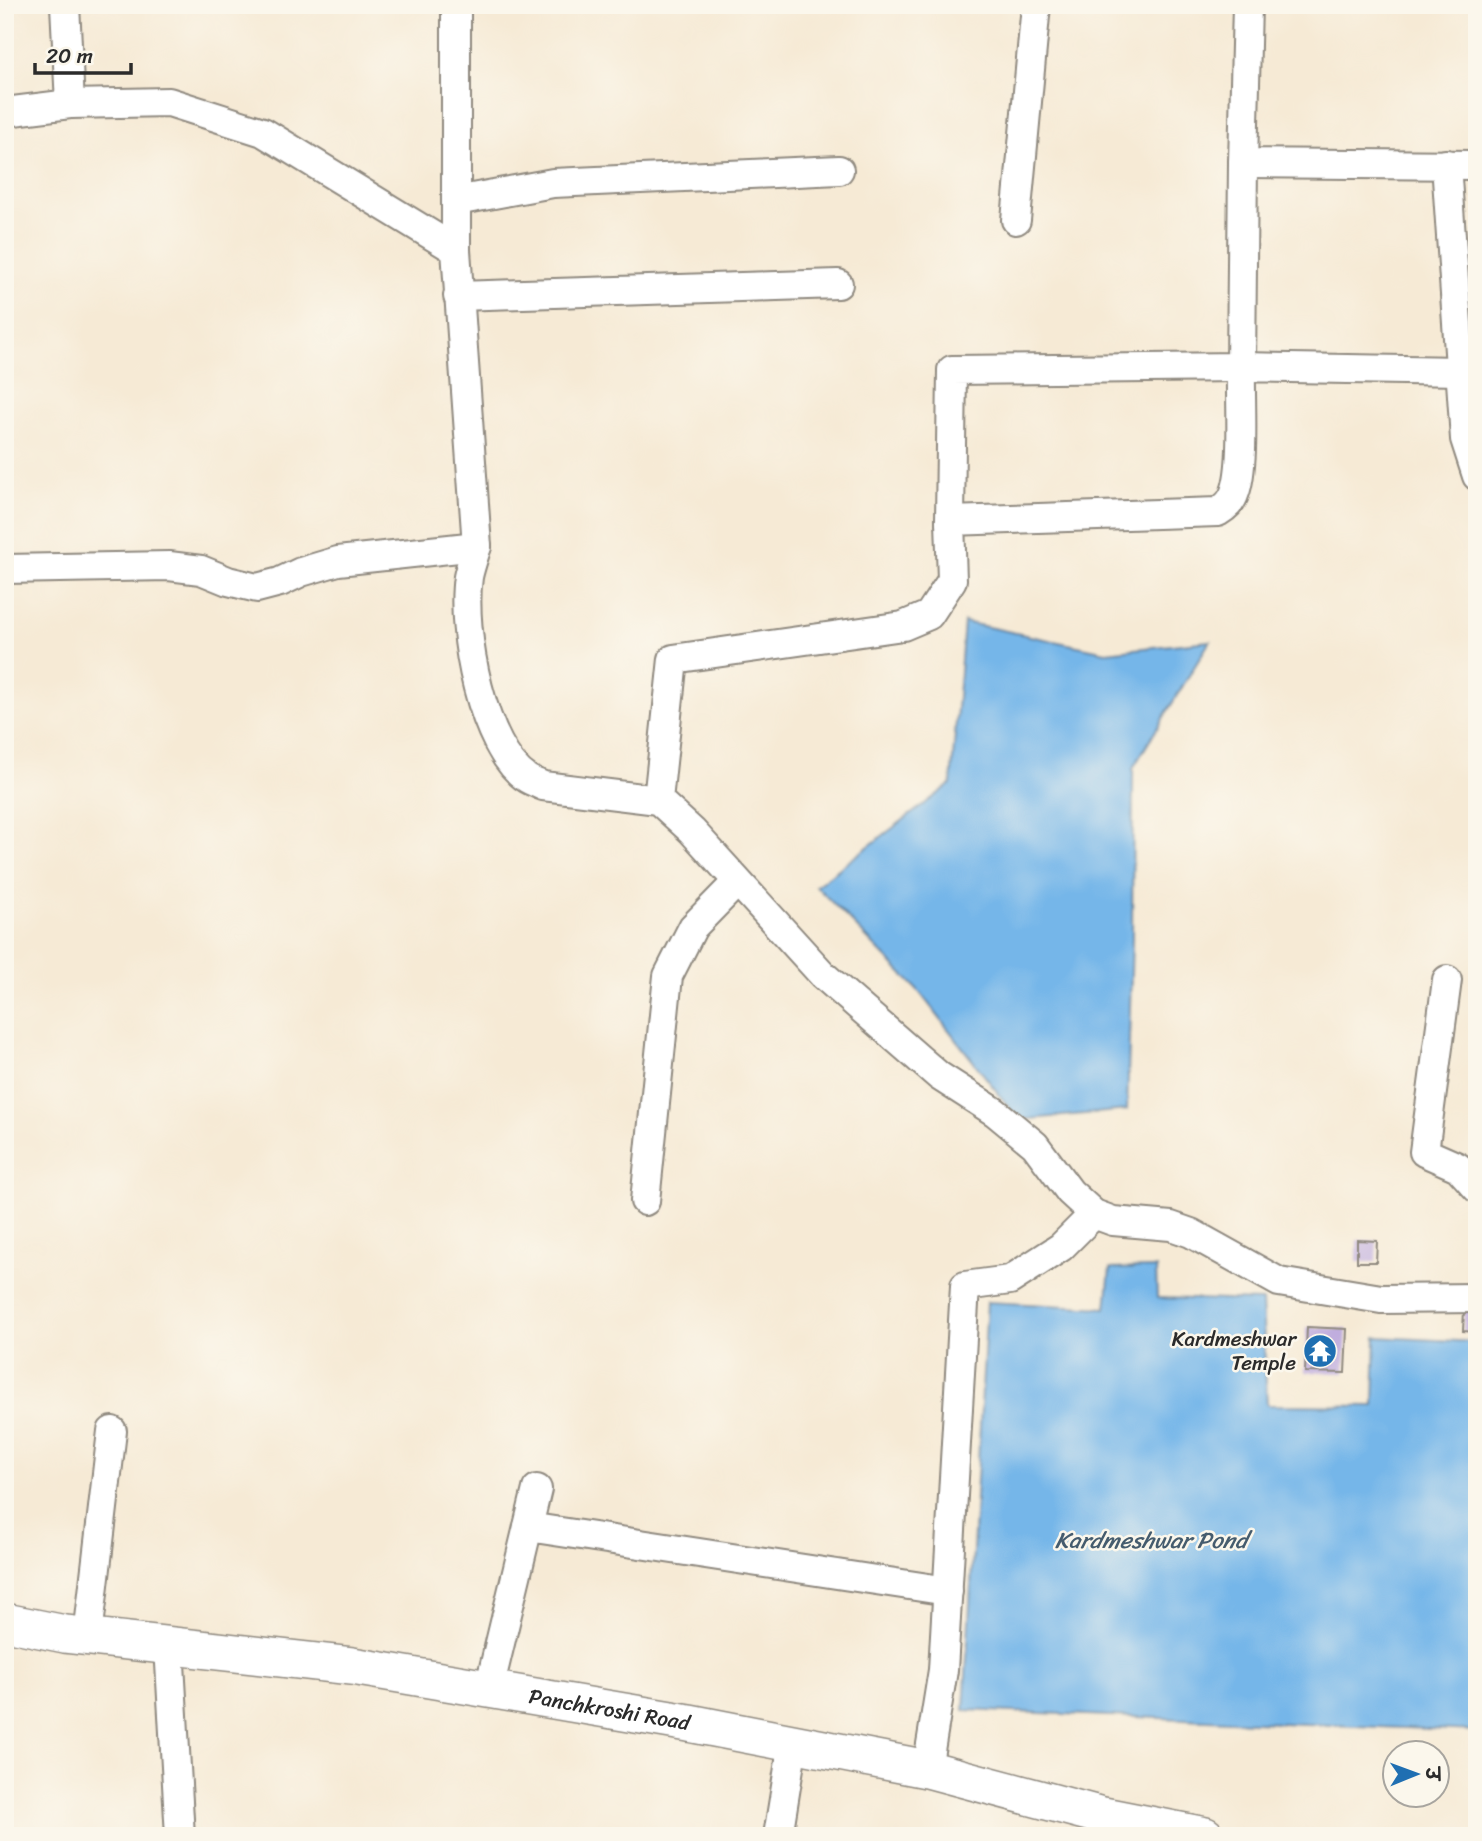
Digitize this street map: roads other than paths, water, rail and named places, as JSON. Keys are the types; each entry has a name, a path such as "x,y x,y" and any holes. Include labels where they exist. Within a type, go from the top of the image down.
{"street":[{"path":"65,5 70,104"},
{"path":"456,5 456,250 477,546 468,576 466,608 477,687 499,744 513,765 527,779 543,786 658,800 692,831 823,975 939,1076 995,1112 1035,1145 1070,1192 1094,1214 1113,1221 1171,1226 1191,1233 1279,1282 1381,1299 1477,1298"},
{"path":"1017,220 1036,5"},
{"path":"950,521 1218,512 1227,506 1235,492 1240,471 1247,5"},
{"path":"5,111 70,104 169,102 263,132 456,250"},
{"path":"1243,163 1477,164"},
{"path":"1446,164 1465,439 1477,476"},
{"path":"456,201 553,183 839,170"},
{"path":"458,296 838,284"},
{"path":"658,800 673,659 903,626 929,615 952,580 952,370 1241,367 1461,371"},
{"path":"5,569 169,566 201,570 228,581 257,588 338,561 477,546"},
{"path":"645,1201 668,976 693,927 737,882"},
{"path":"1447,980 1424,1152 1458,1167 1477,1188"},
{"path":"926,1769 943,1670 965,1286 1010,1280 1061,1247 1094,1214"},
{"path":"88,1636 111,1431"},
{"path":"489,1689 537,1489"},
{"path":"528,1527 948,1591"},
{"name":"Panchkroshi Road","path":"5,1622 88,1636 352,1666 793,1743 926,1769 1103,1816 1205,1836"},
{"path":"169,1646 180,1836"},
{"path":"778,1836 793,1743"}],"water":[{"path":"964,622 1106,652 1210,641 1133,768 1127,1110 1019,1120 917,989 816,886 951,784"},
{"name":"Kardmeshwar Pond","path":"1156,1268 1157,1298 1262,1301 1267,1405 1374,1406 1376,1337 1477,1342 1477,1731 964,1710 987,1302 1106,1308 1110,1269"}],"place":[{"name":"Kardmeshwar Temple","path":"1320,1351"}]}
